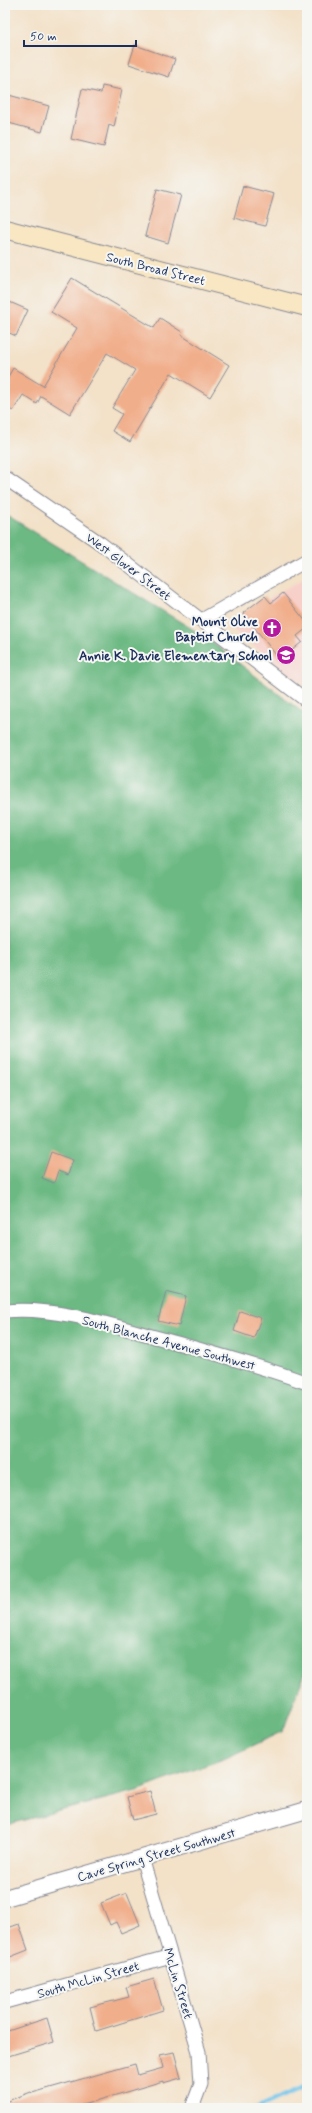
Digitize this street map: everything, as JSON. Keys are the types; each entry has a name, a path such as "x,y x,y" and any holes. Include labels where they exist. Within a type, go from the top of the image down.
{"main road":[{"name":"South Broad Street","path":"5,229 307,307"}],"street":[{"name":"West Glover Street","path":"5,478 100,543 307,701"},
{"path":"202,620 307,560"},
{"name":"South Blanche Avenue Southwest","path":"5,1312 26,1309 101,1322 261,1366 307,1382"},
{"name":"Cave Spring Street Southwest","path":"5,1898 307,1810"},
{"name":"McLin Street","path":"142,1858 199,2052 200,2084 192,2108"},
{"name":"South McLin Street","path":"5,2002 171,1956"}],"shaded area":[{"name":"Annie K. Davie Elementary School","path":"307,577 307,687 224,623"}],"green space":[{"path":"5,514 205,637 307,716 307,1667 283,1731 226,1758 136,1791 5,1825"}],"building":[{"path":"135,45 175,59 169,77 129,64"},
{"path":"102,86 122,90 114,127 109,125 104,147 71,139 82,89 101,93"},
{"path":"5,94 49,106 42,132 5,122"},
{"path":"243,186 274,194 265,226 234,218"},
{"path":"157,189 181,195 168,243 145,236"},
{"path":"72,278 154,328 160,318 182,332 181,335 229,365 210,397 171,373 130,442 112,431 122,414 112,408 135,370 107,353 70,414 41,396 37,404 23,395 13,411 5,407 5,382 13,368 43,386 77,328 51,312"},
{"path":"5,300 28,310 16,336 5,331"},
{"name":"Mount Olive Baptist Church","path":"283,593 307,623 307,628 297,636 302,642 280,660 243,613 265,596 271,603"},
{"path":"51,1152 73,1160 68,1175 58,1171 54,1183 42,1178"},
{"path":"166,1291 186,1296 179,1326 158,1321"},
{"path":"240,1311 261,1318 254,1338 234,1331"},
{"path":"150,1791 156,1814 133,1820 127,1797"},
{"path":"127,1893 140,1925 121,1933 116,1922 110,1925 101,1903"},
{"path":"19,1924 28,1950 5,1959 5,1929"},
{"path":"154,1979 163,2010 96,2031 90,2007 129,1997 126,1987"},
{"path":"47,2018 54,2042 5,2057 5,2032"},
{"path":"174,2052 181,2078 163,2083 163,2081 79,2106 5,2108 5,2102 31,2092 32,2093 135,2064 138,2075 163,2068 160,2055"}],"waterway":[{"path":"257,2108 307,2085"}],"place":[{"name":"Mount Olive Baptist Church","path":"272,628"},
{"name":"Annie K. Davie Elementary School","path":"286,655"}]}
